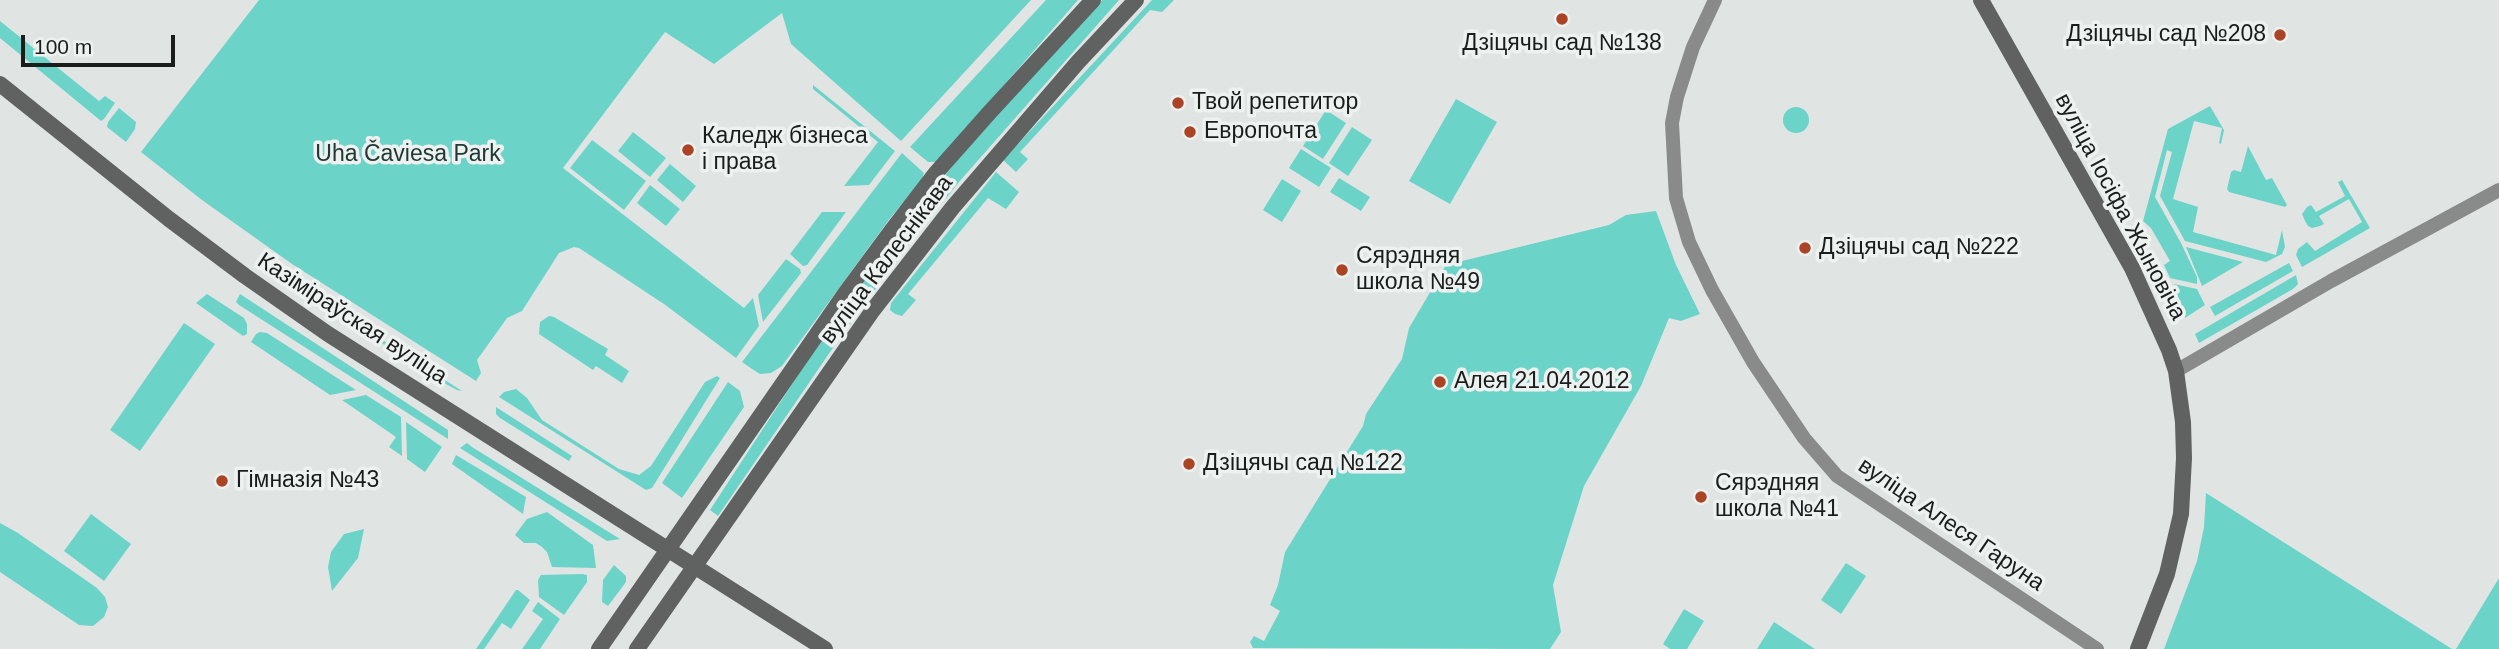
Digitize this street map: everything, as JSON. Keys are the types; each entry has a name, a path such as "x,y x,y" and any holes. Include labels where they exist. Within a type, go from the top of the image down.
{"main road":[{"name":"вуліца Калеснікава","path":"599,649 892,230 935,174 1093,0"},
{"name":"вуліца Калеснікава","path":"637,649 861,327 953,207 1078,62 1136,0"},
{"name":"вуліца Іосіфа Жыновіча","path":"1981,0 2132,268 2166,342 2176,371 2183,434 2181,513 2167,574 2138,649"},
{"name":"Казіміраўская вуліца","path":"0,84 169,219 328,334 825,649"}],"street":[{"name":"вуліца Алеся Гаруна","path":"1715,0 1693,47 1677,97 1672,123 1676,198 1689,242 1712,290 1753,362 1804,438 1850,487 2097,649"},
{"path":"2176,371 2499,190"}],"green space":[{"name":"Uha Čaviesa Park","path":"259,0 1031,0 901,141 791,44 782,13 714,64 665,32 563,168 744,308 753,298 759,326 736,358 664,304 574,247 559,253 522,311 507,318 477,360 481,373 476,381 292,264 202,200 141,152"},
{"path":"1046,0 1078,0 937,162 928,162 910,147"},
{"path":"1102,0 1119,0 959,182 839,339 718,516 710,510 841,309 954,164"},
{"path":"1152,0 1174,0 1162,12 1150,10 1020,152 1028,159 1016,172 1003,160"},
{"path":"0,21 99,101 105,96 115,103 104,119 101,121 0,38"},
{"path":"813,85 895,151 869,185 844,186 878,142 813,89"},
{"path":"1456,99 1497,122 1450,204 1409,181"},
{"path":"2210,106 2224,130 2221,144 2222,128 2194,121 2173,199 2198,207 2193,232 2276,255 2282,230 2285,247 2282,254 2266,262 2185,241 2160,196 2172,152 2167,150 2155,197 2181,243 2197,277 2197,284 2170,278 2164,265 2170,261 2151,228 2143,221 2168,129"},
{"path":"1796,107 1805,111 1809,120 1805,129 1796,133 1787,129 1783,120 1787,111"},
{"path":"119,108 136,122 135,129 126,142 107,127"},
{"path":"1326,110 1346,123 1323,159 1303,146"},
{"path":"1352,127 1372,140 1348,176 1329,163"},
{"path":"633,132 666,158 650,177 618,151"},
{"path":"592,140 646,181 624,210 570,168"},
{"path":"2248,146 2266,180 2272,178 2287,205 2285,207 2229,192 2227,189 2231,172 2241,172"},
{"path":"1301,149 1331,168 1319,187 1289,168"},
{"path":"902,153 924,173 921,181 891,217 782,366 771,373 760,374 742,362"},
{"path":"670,164 696,186 683,202 657,180"},
{"path":"996,172 1019,192 1006,209 988,198 908,294 916,300 902,316 895,314 890,310 891,303"},
{"path":"1339,178 1370,197 1361,211 1330,192"},
{"path":"1282,179 1301,191 1282,222 1263,210"},
{"path":"2342,180 2370,228 2302,267 2296,255 2298,249 2307,242 2315,251 2362,222 2349,199 2319,216 2324,224 2320,226 2312,228 2305,221 2302,214 2307,207 2311,205 2316,212 2345,196 2338,182"},
{"path":"650,185 680,209 666,226 637,203"},
{"path":"1656,211 1676,265 1700,314 1681,321 1669,318 1641,386 1584,486 1553,585 1561,632 1550,649 1253,648 1250,642 1254,636 1264,641 1280,611 1270,605 1278,585 1285,552 1363,426 1366,414 1402,359 1409,328 1446,265 1609,225 1626,215"},
{"path":"822,212 846,212 807,265 803,266 790,254"},
{"path":"2186,247 2243,262 2202,286"},
{"path":"786,259 800,269 801,273 763,322 758,295"},
{"path":"261,261 462,391 442,382 259,264"},
{"path":"2289,263 2293,271 2215,316 2210,307"},
{"path":"2296,275 2298,284 2293,289 2199,343 2195,334"},
{"path":"2174,284 2197,289 2205,305 2185,318"},
{"path":"207,294 244,318 247,334 243,336 196,303"},
{"path":"240,294 448,430 448,439 239,305 236,302"},
{"path":"549,316 608,349 605,355 629,371 622,383 596,366 593,370 539,334 540,322"},
{"path":"184,323 215,344 140,451 110,430"},
{"path":"260,332 267,333 356,390 330,395 251,342"},
{"path":"717,376 720,378 652,488 646,490 499,397 504,392 516,389 527,398 542,420 619,469 639,475 651,466 705,382"},
{"path":"728,382 740,391 744,407 682,498 662,483"},
{"path":"366,395 401,417 402,456 389,447 396,437 342,400"},
{"path":"496,407 572,456 569,461 500,418 496,414"},
{"path":"406,422 442,447 425,472 407,459"},
{"path":"467,443 620,539 607,541 460,448"},
{"path":"456,455 526,497 523,514 452,464"},
{"path":"2206,493 2452,649 2164,649 2197,561 2204,527"},
{"path":"547,512 593,545 596,568 552,567 547,552 542,547 536,543 524,543 515,535 527,519"},
{"path":"91,514 131,544 104,581 64,551"},
{"path":"0,523 97,588 105,597 108,607 104,617 93,626 79,625 0,572"},
{"path":"364,529 358,558 332,591 328,567 331,552 344,534"},
{"path":"1846,563 1866,576 1841,614 1821,600"},
{"path":"614,565 626,576 626,582 608,606 602,602 603,580"},
{"path":"541,575 587,575 587,582 564,615 539,597 538,580"},
{"path":"2499,578 2499,649 2456,649"},
{"path":"516,590 530,600 511,629 502,623 484,649 476,649"},
{"path":"538,602 560,619 540,649 522,649 543,619 532,611"},
{"path":"1684,609 1704,621 1687,649 1670,649 1663,644"},
{"path":"1774,622 1815,649 1757,649"}],"place":[{"name":"Дзіцячы сад №138","path":"1562,19"},
{"name":"Дзіцячы сад №208","path":"2280,35"},
{"name":"Твой репетитор","path":"1178,103"},
{"name":"Европочта","path":"1190,132"},
{"name":"Каледж бізнеса і права","path":"688,150"},
{"name":"Дзіцячы сад №222","path":"1805,248"},
{"name":"Сярэдняя школа №49","path":"1342,270"},
{"name":"Алея 21.04.2012","path":"1440,382"},
{"name":"Дзіцячы сад №122","path":"1189,464"},
{"name":"Гімназія №43","path":"222,481"},
{"name":"Сярэдняя школа №41","path":"1701,497"}]}
